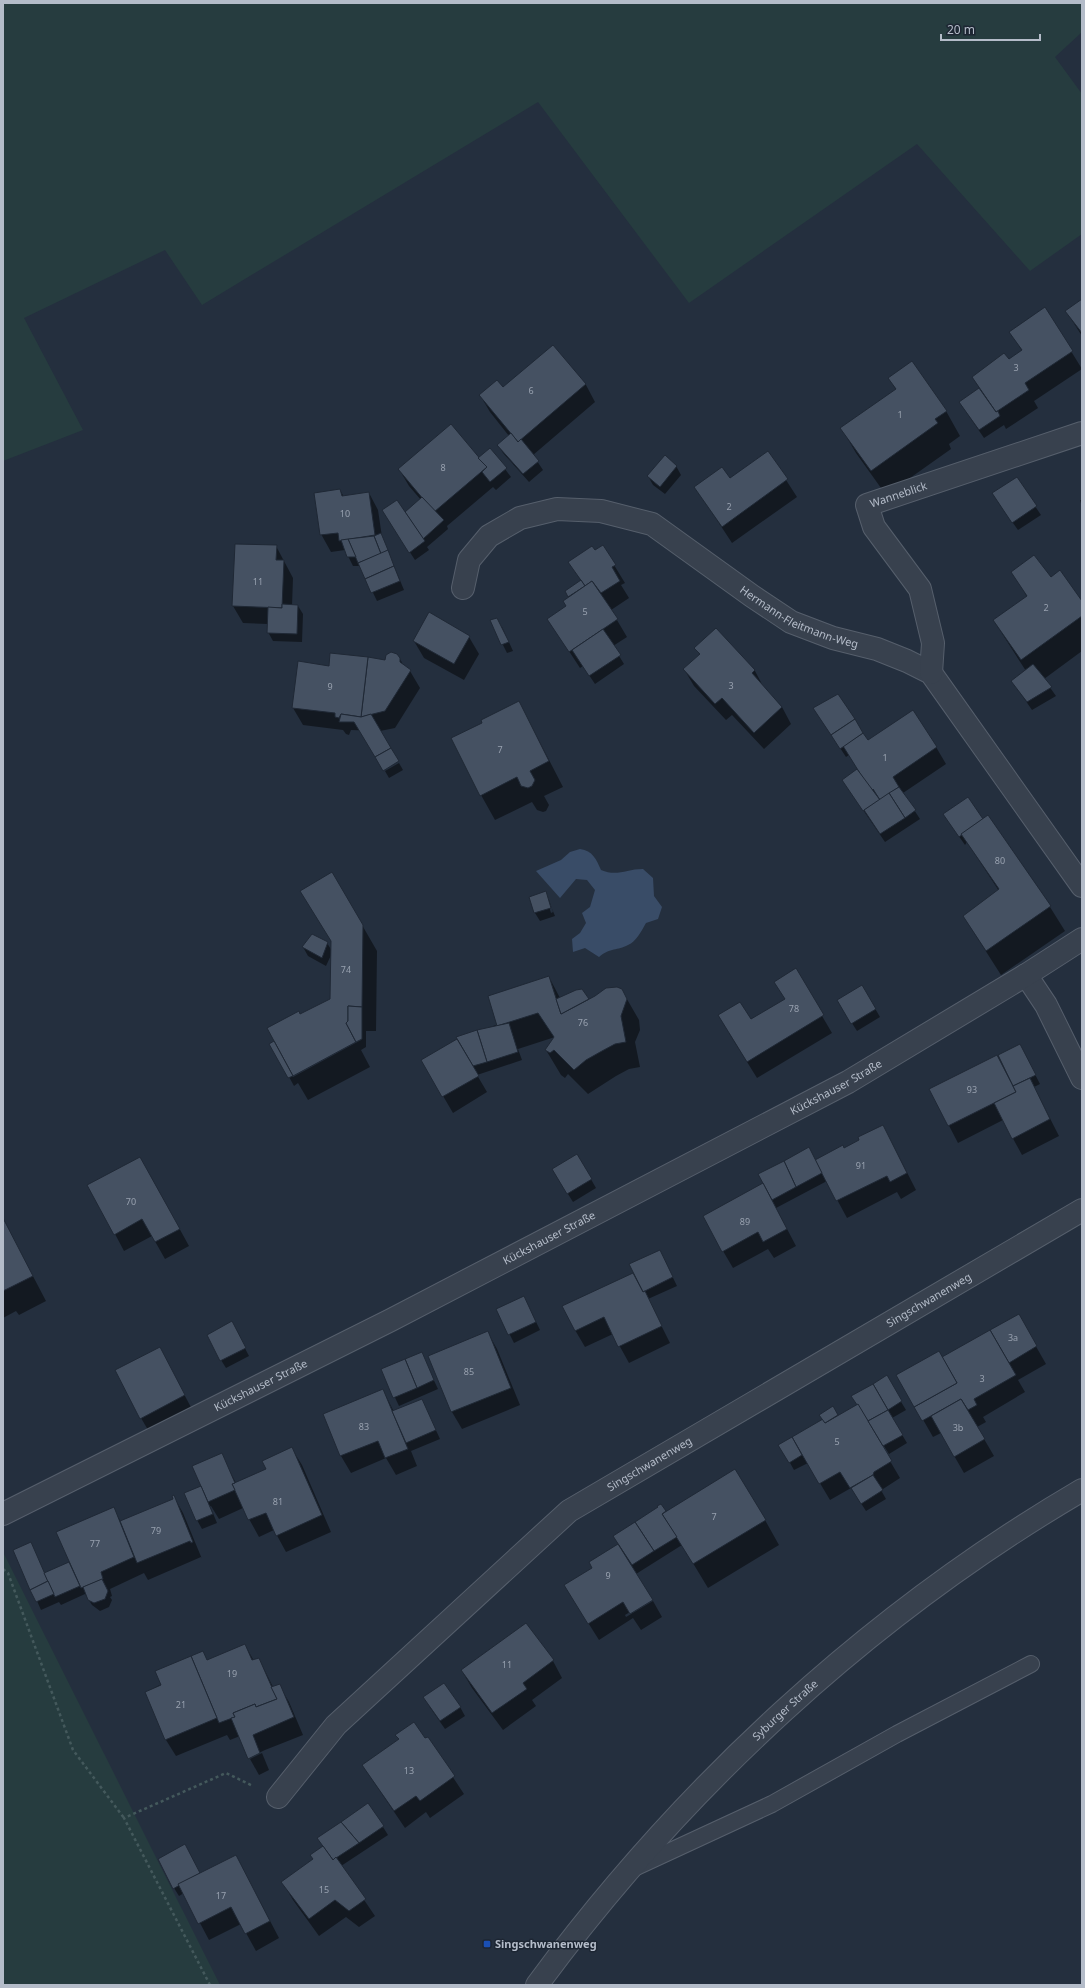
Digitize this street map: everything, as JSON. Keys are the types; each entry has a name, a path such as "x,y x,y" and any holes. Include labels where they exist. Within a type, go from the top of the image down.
{"street":[{"name":"Wanneblick","path":"931,673 933,642 920,589 874,527 867,505 1082,433"},
{"name":"Hermann-Fleitmann-Weg","path":"463,588 469,560 489,536 520,518 557,509 601,510 652,524 752,596 791,622 833,638 877,649 931,673"},
{"path":"931,673 1082,886"},
{"name":"Kückshauser Straße","path":"3,1514 391,1320 841,1085 1026,975 1082,939"},
{"path":"1026,975 1046,1005 1082,1078"},
{"name":"Singschwanenweg","path":"278,1797 336,1724 569,1511 1082,1210"},
{"name":"Syburger Straße","path":"537,1985 560,1954 654,1839 792,1702 846,1656 974,1558 1036,1517 1082,1490"}],"lane":[{"path":"627,1871 772,1804 897,1734 1031,1664"}],"path":[{"path":"3,1569 8,1573 73,1750 124,1818 210,1985"},
{"path":"124,1818 226,1773 278,1797"}],"green space":[{"path":"3,3 1082,3 1082,32 1055,57 1082,94 1082,234 1030,271 917,144 689,303 538,102 202,305 165,250 24,318 83,430 3,461"},
{"path":"3,1552 220,1985 3,1985"}],"water":[{"path":"580,849 591,854 596,859 601,870 607,872 617,873 643,869 653,878 654,896 662,907 658,919 646,923 634,941 624,947 611,950 599,957 585,948 573,952 572,939 580,933 586,923 582,913 590,907 595,890 587,880 576,879 560,898 536,871 561,860 570,852"}],"building":[{"path":"1082,299 1082,333 1065,311"},
{"path":"1045,307 1073,351 1025,383 1029,390 996,412 972,377 1004,353 1009,359 1022,350 1009,332"},
{"path":"553,345 586,384 518,442 479,395 497,380 503,387"},
{"path":"912,361 947,411 935,419 938,423 871,471 840,428 896,389 888,378"},
{"path":"979,388 996,412 998,411 1000,416 979,430 959,402"},
{"path":"451,424 487,467 434,512 398,469"},
{"path":"511,433 518,442 521,439 539,461 523,474 497,445"},
{"path":"490,448 507,468 490,482 482,472 487,467 478,458"},
{"path":"768,451 788,479 722,527 694,487 722,467 730,478"},
{"path":"665,455 677,466 660,487 647,476"},
{"path":"1017,477 1037,506 1012,523 992,493"},
{"path":"340,489 342,496 369,492 375,535 339,541 338,533 320,535 314,493"},
{"path":"422,497 444,520 423,539 405,512"},
{"path":"397,500 425,541 409,553 382,510"},
{"path":"381,533 388,550 381,554 374,536"},
{"path":"374,536 381,554 358,563 348,539"},
{"path":"348,539 356,557 347,557 341,540"},
{"path":"235,544 277,545 276,560 284,560 282,608 232,606"},
{"path":"603,545 616,565 612,567 620,581 601,593 592,581 585,586 568,562 592,546 595,550"},
{"path":"388,550 394,566 365,579 358,563"},
{"path":"1034,555 1051,577 1060,570 1082,601 1082,616 1021,660 993,620 1027,596 1011,572"},
{"path":"394,566 400,581 371,593 365,579"},
{"path":"581,580 585,586 568,597 565,591"},
{"path":"592,581 618,619 569,652 547,619 566,606 563,601"},
{"path":"282,604 298,605 297,634 267,633 268,607 282,608"},
{"path":"429,612 470,636 454,664 413,641"},
{"path":"497,618 509,642 501,645 490,620"},
{"path":"716,628 755,670 752,673 782,707 754,733 722,698 715,704 683,669 700,654 694,648"},
{"path":"603,629 621,655 589,676 572,650"},
{"path":"391,652 397,654 400,658 400,662 411,670 385,711 361,717 368,657 385,660 386,655"},
{"path":"330,653 368,657 361,717 341,714 339,718 335,717 335,713 292,708 298,661 329,666"},
{"path":"1033,664 1052,687 1027,702 1011,681"},
{"path":"838,694 855,719 831,735 813,708"},
{"path":"519,701 549,761 530,771 535,780 532,786 528,788 521,786 517,777 480,796 451,738 482,723 481,720"},
{"path":"913,710 937,747 893,777 899,787 880,800 873,789 871,791 843,746 863,733 868,740"},
{"path":"341,714 361,717 371,714 391,748 375,757 354,722 339,722"},
{"path":"855,719 863,733 840,749 831,735"},
{"path":"391,748 399,761 383,771 375,757"},
{"path":"857,769 880,800 863,811 842,780"},
{"path":"899,787 916,810 905,818 889,793"},
{"path":"889,793 905,818 880,834 864,810"},
{"path":"968,797 983,819 959,837 943,814"},
{"path":"988,815 1051,906 986,951 963,916 999,889 961,834"},
{"path":"332,872 363,925 362,1007 348,1006 348,1021 346,1023 356,1042 293,1076 267,1028 299,1011 300,1014 330,999 331,941 300,891"},
{"path":"546,891 551,908 534,913 529,897"},
{"path":"312,934 328,942 322,958 302,947"},
{"path":"796,968 824,1015 747,1062 718,1015 740,1002 751,1019 785,999 774,982"},
{"path":"549,976 561,1014 595,996 606,988 617,987 622,989 627,999 621,1016 626,1042 615,1044 602,1051 586,1060 574,1070 554,1050 550,1053 545,1050 554,1037 538,1013 497,1026 488,996"},
{"path":"862,985 876,1009 851,1024 837,1000"},
{"path":"582,989 589,999 561,1014 556,999 576,990"},
{"path":"348,1006 362,1007 362,1039 356,1042 346,1023 348,1021"},
{"path":"509,1023 518,1052 487,1062 477,1030"},
{"path":"477,1030 487,1062 473,1066 456,1037"},
{"path":"457,1039 479,1076 442,1097 421,1060"},
{"path":"274,1041 293,1076 288,1078 269,1044"},
{"path":"1020,1044 1036,1075 1013,1086 998,1055"},
{"path":"997,1055 1016,1092 948,1126 929,1089"},
{"path":"1030,1078 1050,1119 1012,1139 994,1103 1016,1092 1013,1086"},
{"path":"883,1125 907,1173 890,1182 887,1176 836,1201 815,1160 843,1145 844,1148 859,1140 858,1137"},
{"path":"809,1147 822,1173 796,1187 784,1161"},
{"path":"577,1154 592,1179 567,1194 552,1169"},
{"path":"140,1157 180,1229 155,1242 142,1219 114,1235 87,1185"},
{"path":"784,1161 796,1187 772,1200 758,1174"},
{"path":"763,1183 787,1229 763,1242 758,1232 722,1252 703,1216"},
{"path":"3,1218 33,1276 3,1291"},
{"path":"660,1250 673,1277 643,1292 629,1264"},
{"path":"633,1273 643,1292 645,1291 662,1326 618,1347 604,1317 575,1331 562,1306"},
{"path":"524,1296 536,1322 508,1335 496,1309"},
{"path":"1019,1314 1037,1346 1009,1363 990,1330"},
{"path":"232,1321 246,1348 220,1361 207,1335"},
{"path":"990,1330 1016,1375 974,1399 977,1405 968,1410 961,1399 922,1421 914,1407 957,1383 942,1357"},
{"path":"488,1331 511,1388 451,1412 428,1356"},
{"path":"160,1347 185,1395 140,1419 115,1370"},
{"path":"939,1351 957,1383 914,1407 896,1375"},
{"path":"422,1352 434,1380 417,1388 405,1359"},
{"path":"405,1359 417,1388 393,1398 381,1369"},
{"path":"887,1375 902,1401 888,1410 873,1384"},
{"path":"873,1384 888,1410 868,1421 851,1396"},
{"path":"383,1389 408,1449 385,1458 378,1441 340,1456 323,1414"},
{"path":"422,1399 436,1430 406,1443 392,1411"},
{"path":"961,1399 985,1439 954,1457 931,1416"},
{"path":"858,1404 892,1461 874,1472 873,1475 850,1488 840,1472 819,1484 792,1437 823,1419 825,1423"},
{"path":"833,1406 838,1415 825,1423 819,1415"},
{"path":"888,1410 903,1435 883,1446 868,1421"},
{"path":"792,1437 802,1455 789,1463 778,1445"},
{"path":"292,1447 322,1515 276,1536 266,1513 248,1520 232,1484 266,1469 262,1461"},
{"path":"222,1453 235,1483 232,1484 235,1490 208,1502 192,1466"},
{"path":"735,1469 766,1520 693,1564 662,1514"},
{"path":"873,1475 883,1490 861,1504 851,1488"},
{"path":"201,1486 213,1514 196,1521 184,1493"},
{"path":"174,1495 193,1542 191,1543 190,1541 137,1563 120,1521 173,1499 172,1496"},
{"path":"661,1504 666,1511 662,1514 677,1537 654,1551 635,1522"},
{"path":"114,1507 134,1557 101,1572 103,1579 81,1588 56,1532"},
{"path":"635,1522 654,1551 632,1565 613,1536"},
{"path":"31,1542 48,1581 30,1590 13,1550"},
{"path":"618,1544 653,1600 630,1614 623,1602 588,1624 564,1585 592,1568 589,1562"},
{"path":"69,1562 80,1586 55,1597 44,1573"},
{"path":"102,1579 108,1591 105,1599 94,1603 88,1600 83,1587"},
{"path":"48,1581 54,1594 36,1602 30,1590"},
{"path":"526,1623 554,1660 523,1683 527,1689 492,1713 461,1670"},
{"path":"245,1644 252,1660 259,1658 277,1699 256,1707 255,1704 233,1713 235,1717 219,1723 191,1656 203,1651 207,1660"},
{"path":"191,1656 217,1718 165,1740 145,1692 161,1685 155,1671"},
{"path":"444,1683 461,1707 440,1721 423,1697"},
{"path":"280,1684 294,1717 253,1735 260,1753 248,1759 231,1718 235,1717 233,1713 255,1704 256,1707 277,1699 271,1687"},
{"path":"414,1722 425,1738 428,1737 455,1776 420,1801 416,1796 394,1811 362,1765 399,1739 395,1735"},
{"path":"368,1803 384,1826 359,1843 341,1822"},
{"path":"341,1822 359,1843 333,1860 317,1838"},
{"path":"185,1844 200,1873 173,1889 158,1859"},
{"path":"323,1846 333,1860 336,1857 366,1899 349,1911 335,1900 309,1919 281,1882 313,1859 310,1855"},
{"path":"236,1855 270,1921 245,1934 231,1907 198,1924 178,1884"}],"place":[{"name":"Singschwanenweg","path":"487,1944"}]}
